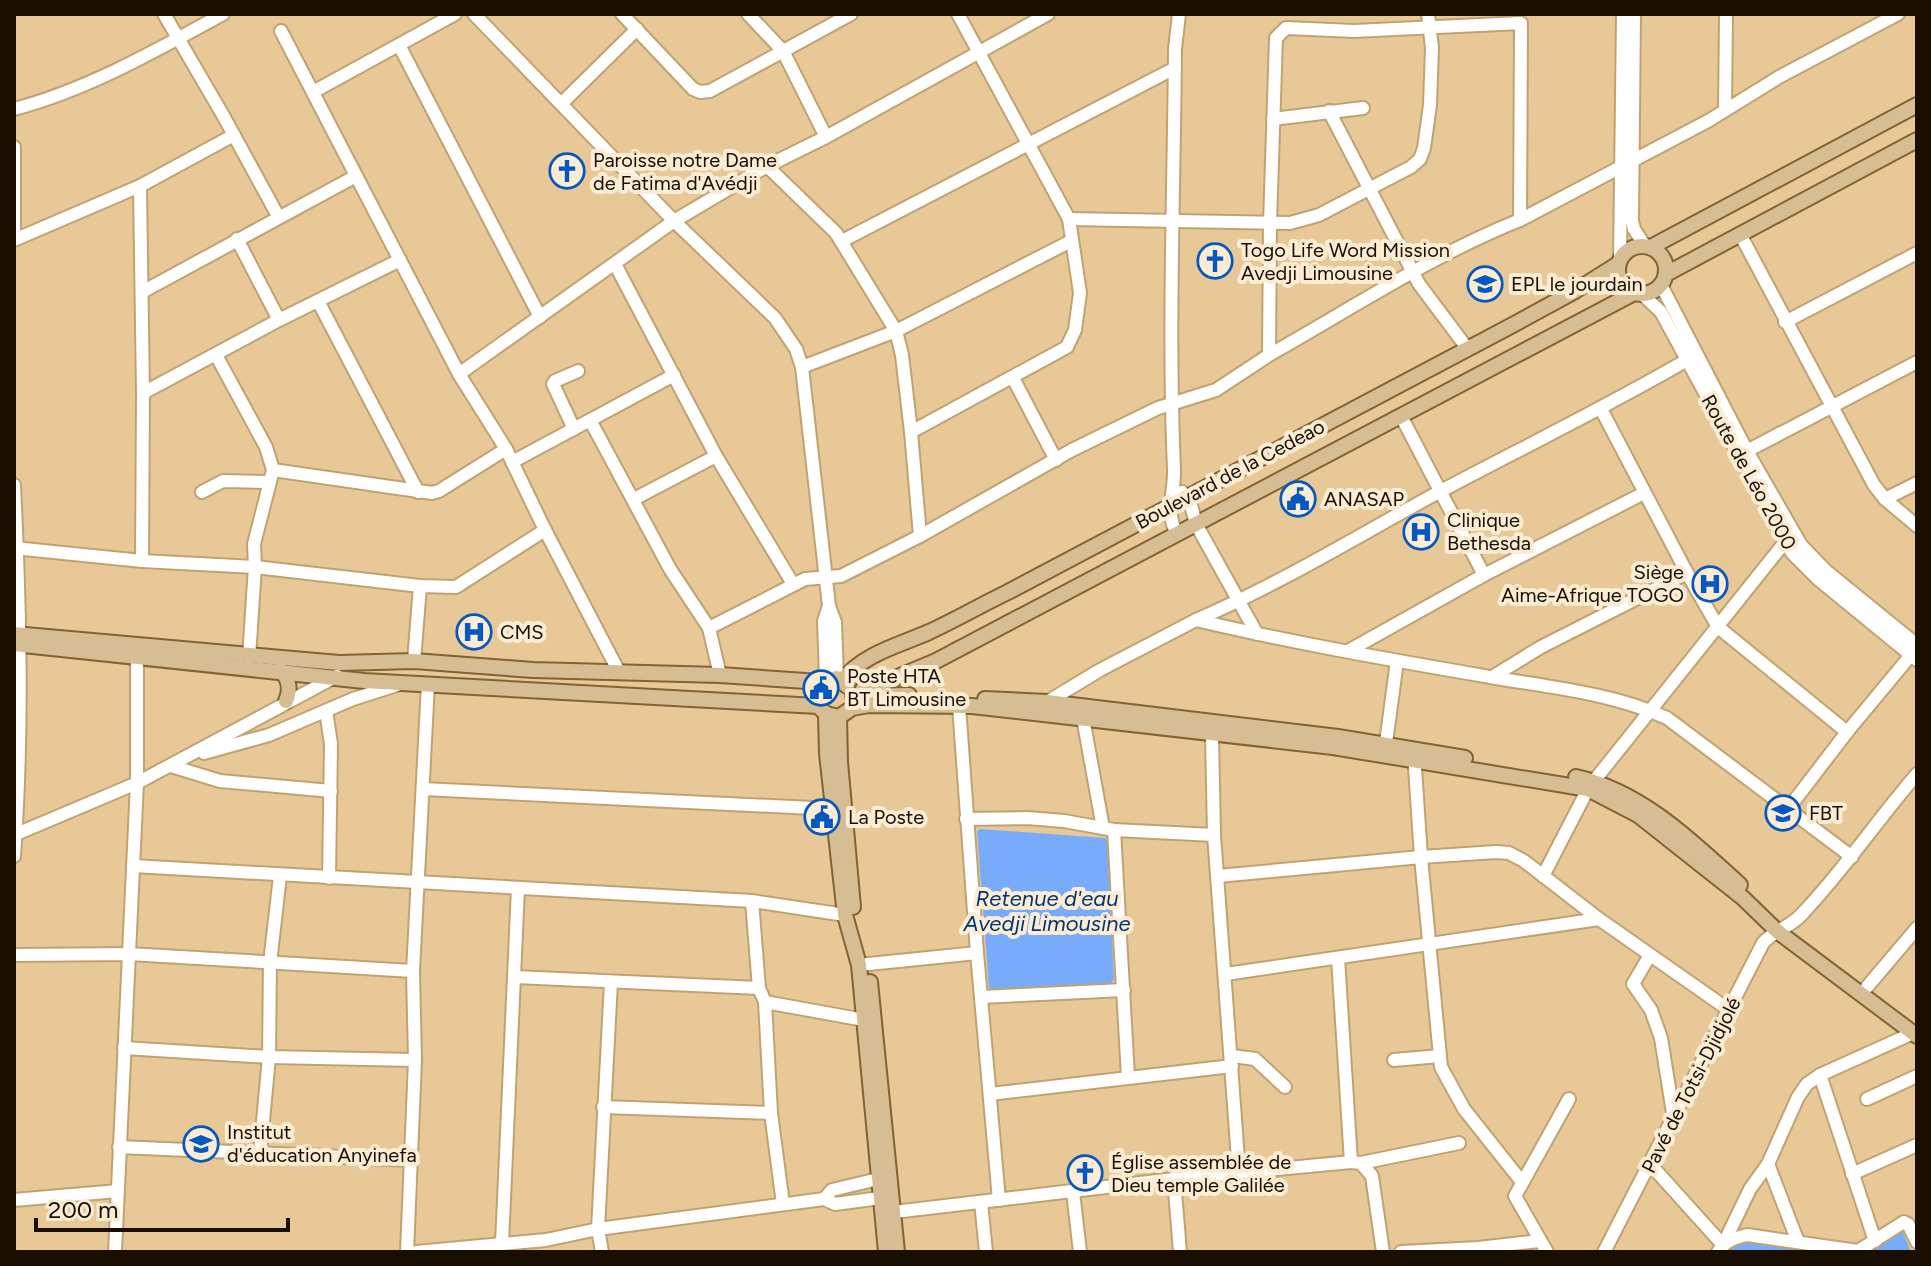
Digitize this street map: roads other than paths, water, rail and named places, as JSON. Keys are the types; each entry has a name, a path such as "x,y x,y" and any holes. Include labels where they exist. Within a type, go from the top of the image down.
{"main road":[{"path":"1917,105 1648,246 1630,248 1619,262 1622,284 1638,293 1649,293 1664,280 1740,234 1917,140"},
{"path":"1648,246 1663,258 1664,280"},
{"name":"Boulevard de la Cedeao","path":"836,695 851,669 1008,592 1186,498 1553,303 1619,262"},
{"name":"Boulevard de la Cedeao","path":"836,695 871,688 911,672 1638,293"},
{"path":"16,639 137,657 280,670 338,670 414,661 720,675 883,704 959,706 1415,754 1591,785 1638,815 1916,1032"},
{"path":"16,639 249,657 338,670 364,681 918,695 1047,702 1386,743 1415,754"},
{"path":"280,670 288,681 286,701"},
{"path":"911,672 910,685 918,695"},
{"path":"836,695 832,809 845,915 864,964 864,1020 886,1252"},
{"path":"836,695 854,916 864,964 897,1252"},
{"path":"1782,928 1867,987 1916,1032"}],"street":[{"path":"164,14 278,216"},
{"path":"14,109 53,96 177,39 223,14"},
{"path":"313,92 455,14"},
{"path":"474,14 674,221 775,318 796,349 802,367 829,606 824,621 836,695"},
{"path":"622,14 693,89 700,92 710,91 851,14"},
{"path":"748,14 783,51 826,137"},
{"path":"911,432 1062,351 1071,341 1080,293 1069,219 958,14"},
{"path":"459,374 674,221 767,166 826,137 1048,14"},
{"path":"1177,534 1170,521 1170,506 1174,484 1171,404 1175,68 1179,14"},
{"path":"1623,14 1632,221 1634,229 1648,246"},
{"path":"1619,262 1628,163 1634,14"},
{"path":"1725,110 1726,14"},
{"path":"709,628 805,579 841,576 1158,408 1216,390 1269,355 1413,273 1628,163 1789,71 1896,15"},
{"path":"1269,355 1276,38 1286,28 1354,31 1428,20 1521,19 1520,220"},
{"path":"1069,219 1270,223 1305,220 1411,167 1420,159 1430,105 1432,48 1428,20"},
{"path":"561,104 637,29"},
{"path":"281,31 459,374 506,449 619,672"},
{"path":"399,45 540,317"},
{"path":"842,241 1175,68"},
{"path":"1273,119 1363,108"},
{"path":"1329,111 1413,273 1467,348"},
{"path":"14,147 14,237 140,186 234,135"},
{"path":"767,166 842,241 896,331 902,355 920,536"},
{"path":"142,292 356,176"},
{"path":"140,186 142,561"},
{"path":"1740,234 1874,485 1885,499 1917,526"},
{"path":"237,239 279,320"},
{"path":"802,367 896,331 1071,241"},
{"path":"1785,322 1917,253"},
{"path":"143,393 400,260"},
{"path":"615,264 716,456 793,584"},
{"name":"Route de Léo 2000","path":"1664,280 1743,453"},
{"name":"Route de Léo 2000","path":"1638,293 1661,312 1743,453 1804,567 1915,653"},
{"path":"318,301 418,492"},
{"path":"216,355 266,447 271,476 254,544 249,657"},
{"path":"1047,702 1100,670 1196,620 1239,602 1687,360"},
{"path":"1743,453 1917,362"},
{"path":"574,429 553,384 578,371"},
{"path":"512,462 674,375"},
{"path":"1013,378 1056,460"},
{"path":"1601,409 1718,627 1847,732"},
{"path":"1401,416 1484,575"},
{"path":"590,420 670,569 709,628 720,675"},
{"path":"202,492 223,481 271,476 418,492 439,491 506,449"},
{"path":"634,499 716,456"},
{"path":"1885,499 1917,483"},
{"path":"1174,484 1195,514 1196,524 1257,634"},
{"path":"14,485 17,732 14,856"},
{"path":"1348,651 1484,575 1644,493"},
{"path":"16,548 456,587 545,530"},
{"path":"1543,876 1591,785 1789,537"},
{"path":"1492,677 1541,647 1687,573"},
{"path":"414,661 420,586"},
{"path":"1196,620 1397,661 1594,696 1650,710 1667,718 1852,857"},
{"path":"1788,809 1847,732 1915,653"},
{"path":"115,1252 137,783 137,657"},
{"path":"1386,743 1397,661"},
{"path":"353,699 372,664"},
{"path":"15,834 171,766 338,670"},
{"path":"185,758 269,735 353,699 404,683"},
{"path":"407,1252 415,1060 413,971 428,684"},
{"path":"959,706 999,1200"},
{"path":"326,711 331,744 329,878"},
{"path":"1083,718 1109,829 1124,990 1128,1077"},
{"path":"1212,734 1214,835 1239,1173"},
{"path":"1415,754 1428,944 1441,1067 1464,1109 1522,1182"},
{"path":"171,766 220,781 331,791"},
{"name":"Pavé de Totsi-Djidjolé","path":"1604,1252 1763,943 1803,914 1915,780"},
{"path":"423,789 832,809"},
{"path":"966,819 1027,818 1109,829 1214,835"},
{"path":"1218,876 1421,857 1509,853 1729,1010"},
{"path":"133,866 752,901 845,915"},
{"path":"260,1153 269,1057 270,963 280,876"},
{"path":"496,1246 515,977 518,888"},
{"path":"752,901 759,988 765,1002 771,1113 783,1204"},
{"path":"1226,974 1599,919"},
{"path":"1867,987 1917,928"},
{"path":"864,964 977,953"},
{"path":"14,955 129,954 413,971"},
{"path":"1650,955 1633,984 1651,1010 1661,1038 1674,1119"},
{"path":"1338,958 1356,1163 1372,1176 1383,1252"},
{"path":"515,977 759,988"},
{"path":"602,1252 598,1229 611,982"},
{"path":"981,997 1124,990"},
{"path":"765,1002 864,1020"},
{"path":"1720,1248 1750,1189 1768,1164 1807,1084 1820,1075 1916,1032"},
{"path":"124,1048 269,1057 415,1060"},
{"path":"1394,1060 1440,1056"},
{"path":"990,1094 1255,1059 1285,1087"},
{"path":"1820,1075 1875,1241"},
{"path":"1867,1099 1917,1076"},
{"path":"1401,1252 1543,1246 1515,1196 1569,1099"},
{"path":"603,1107 771,1113"},
{"path":"894,1212 1174,1179 1356,1163 1459,1143"},
{"path":"1852,1174 1917,1145"},
{"path":"119,1147 411,1160"},
{"path":"1650,1164 1720,1248"},
{"path":"1768,1164 1798,1242"},
{"path":"824,1199 832,1190 878,1179"},
{"path":"1174,1179 1180,1252"},
{"path":"14,1200 118,1191"},
{"path":"1073,1192 1080,1252"},
{"path":"416,1252 546,1240 598,1229 824,1199 835,1204 880,1198"},
{"path":"981,1202 986,1252"},
{"path":"1720,1248 1747,1235 1858,1251 1904,1222 1917,1242"}],"water":[{"name":"Retenue d'eau Avedji Limousine","path":"977,831 1107,840 1114,980 1110,984 989,988"},
{"path":"1902,1230 1911,1252 1863,1252"},
{"path":"1759,1241 1810,1252 1728,1252 1739,1242"}],"place":[{"name":"Paroisse notre Dame de Fatima d'Avédji","path":"567,171"},
{"name":"Togo Life Word Mission Avedji Limousine","path":"1215,261"},
{"name":"EPL le jourdain","path":"1485,284"},
{"name":"ANASAP","path":"1298,499"},
{"name":"Clinique Bethesda","path":"1421,532"},
{"name":"Siège Aime-Afrique TOGO","path":"1710,584"},
{"name":"CMS","path":"474,632"},
{"name":"Poste HTA BT Limousine","path":"821,688"},
{"name":"FBT","path":"1783,813"},
{"name":"La Poste","path":"822,817"},
{"name":"Institut d'éducation Anyinefa","path":"201,1144"},
{"name":"Église assemblée de Dieu temple Galilée","path":"1085,1173"}]}
